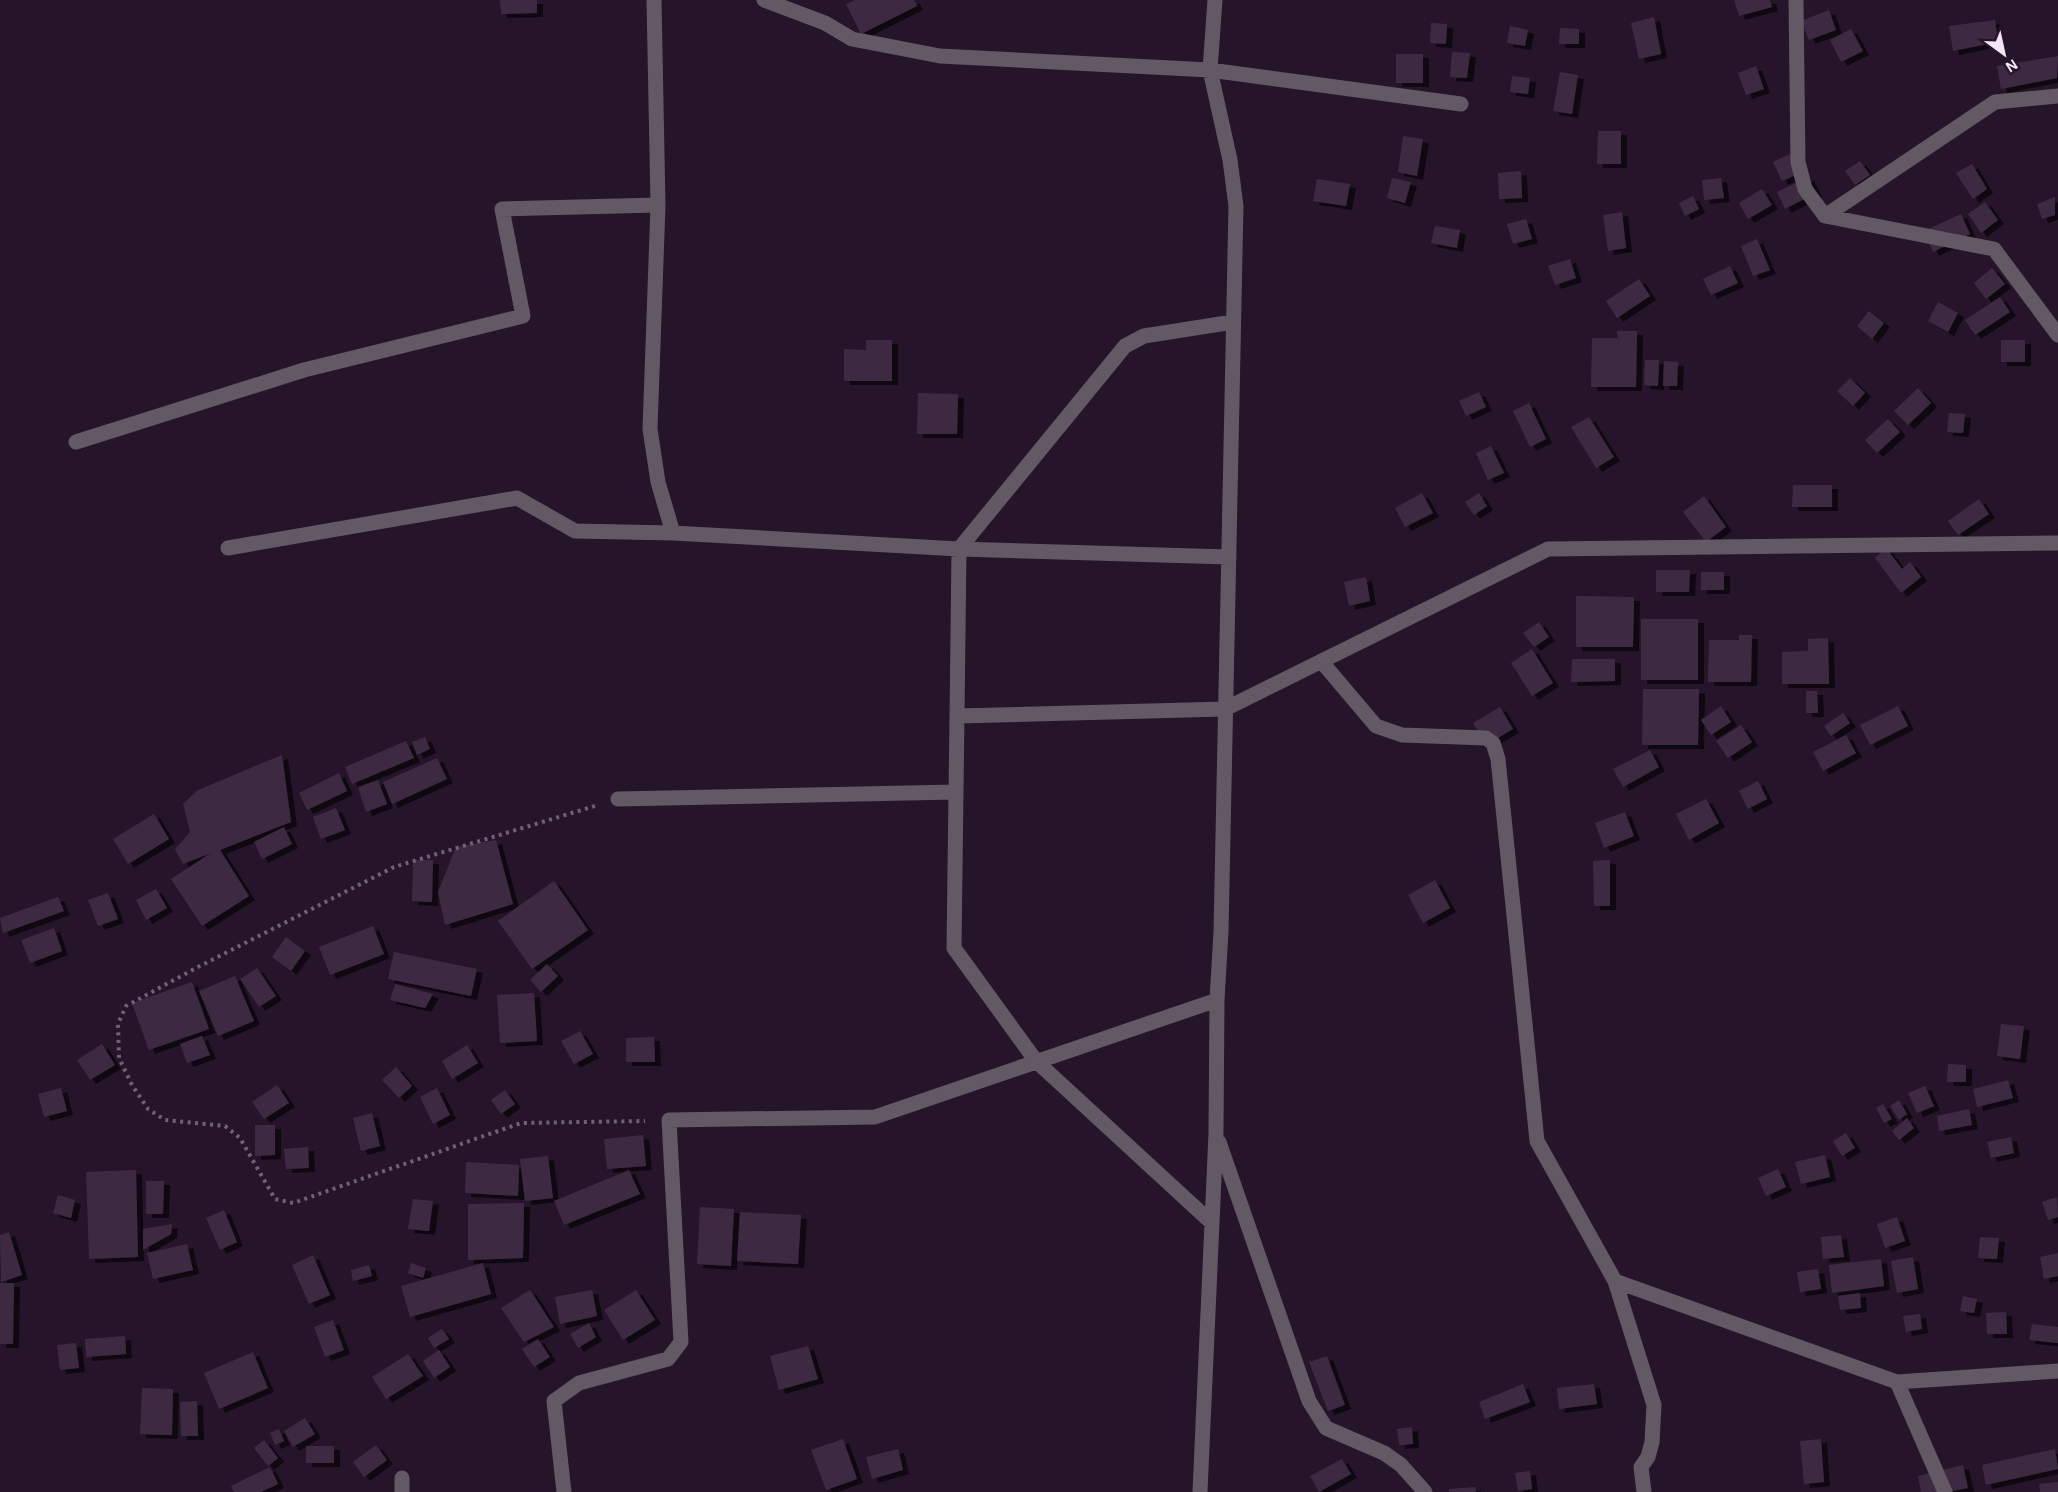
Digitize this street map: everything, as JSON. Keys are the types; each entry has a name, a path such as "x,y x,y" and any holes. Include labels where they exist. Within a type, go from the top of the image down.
{"street":[{"path":"654,0 658,205 650,429 658,482 673,533"},
{"path":"764,0 825,23 852,39 940,56 1210,70 1461,104"},
{"path":"1200,1492 1216,1133 1217,1000 1221,932 1236,206 1230,160 1210,70 1215,0"},
{"path":"1796,0 1798,162 1805,189 1825,216 1994,249 2058,335"},
{"path":"1825,216 1995,102 2058,96"},
{"path":"76,442 304,370 524,316 502,209 658,205"},
{"path":"1212,1223 1036,1061 954,948 958,549 1125,346 1144,336 1233,322"},
{"path":"228,548 517,498 575,531 673,533 958,549 1228,557"},
{"path":"957,716 1226,709 1548,549 2058,543"},
{"path":"1321,661 1376,726 1402,735 1486,738 1493,743 1498,759 1537,1141 1615,1281 1654,1405 1652,1442 1648,1457 1641,1467 1644,1492"},
{"path":"618,799 956,792"},
{"path":"564,1492 554,1401 579,1383 668,1359 681,1342 669,1120 874,1117 1217,1000"},
{"path":"1216,1133 1309,1401 1326,1428 1384,1453 1401,1465 1425,1492"},
{"path":"1615,1281 1898,1382 2058,1371"},
{"path":"1898,1382 1945,1492"}],"path":[{"path":"618,799 394,867 198,967 126,1006 118,1024 119,1058 132,1085 148,1109 165,1120 225,1126 234,1131 276,1199 293,1203 521,1123 669,1120"}],"building":[{"path":"500,0 537,0 537,13 501,14"},
{"path":"855,0 914,0 917,6 861,34 846,4"},
{"path":"1734,0 1770,0 1772,7 1739,16"},
{"path":"1829,10 1836,30 1809,40 1801,21"},
{"path":"1654,17 1661,54 1639,59 1631,23"},
{"path":"1995,20 1998,42 1953,51 1949,26"},
{"path":"1431,23 1447,24 1446,44 1430,43"},
{"path":"1510,26 1528,30 1525,46 1507,43"},
{"path":"1560,28 1579,29 1579,44 1559,44"},
{"path":"1851,29 1863,51 1841,62 1830,40"},
{"path":"1452,52 1470,53 1467,78 1450,77"},
{"path":"1396,54 1423,54 1423,83 1396,83"},
{"path":"2058,56 2057,78 2001,89 1997,66"},
{"path":"1756,66 1764,89 1746,95 1738,73"},
{"path":"1560,72 1578,75 1572,114 1553,111"},
{"path":"1512,76 1530,78 1528,94 1510,92"},
{"path":"1598,131 1621,131 1621,164 1597,164"},
{"path":"1403,136 1423,139 1417,176 1398,172"},
{"path":"1794,152 1803,172 1782,181 1773,162"},
{"path":"1860,161 1870,175 1855,185 1845,171"},
{"path":"1972,164 1987,189 1973,199 1956,173"},
{"path":"1521,171 1522,198 1499,199 1498,173"},
{"path":"1808,177 1816,193 1785,209 1777,192"},
{"path":"1392,178 1411,182 1405,203 1387,198"},
{"path":"1721,178 1724,198 1704,200 1702,180"},
{"path":"1317,179 1350,184 1346,206 1313,201"},
{"path":"1762,189 1772,205 1748,219 1739,203"},
{"path":"1693,196 1699,209 1685,216 1679,203"},
{"path":"2055,197 2055,215 2042,219 2037,204"},
{"path":"1985,202 1998,220 1981,233 1968,214"},
{"path":"1622,212 1626,248 1608,251 1603,215"},
{"path":"1961,214 1970,234 1933,252 1924,231"},
{"path":"1526,219 1532,239 1513,244 1507,224"},
{"path":"1435,226 1460,230 1457,248 1431,243"},
{"path":"1757,239 1770,270 1753,276 1741,246"},
{"path":"1570,259 1576,278 1555,285 1548,266"},
{"path":"1730,266 1738,283 1711,295 1703,279"},
{"path":"1992,268 2005,284 1986,299 1974,283"},
{"path":"1639,279 1650,296 1617,318 1606,301"},
{"path":"2000,297 2010,312 1975,335 1965,320"},
{"path":"1938,302 1958,313 1948,332 1928,321"},
{"path":"1869,311 1884,323 1872,339 1857,326"},
{"path":"1617,331 1637,331 1636,387 1591,387 1592,338 1618,338"},
{"path":"866,340 892,340 892,381 844,381 844,349 866,350"},
{"path":"2001,340 2025,340 2025,362 2001,362"},
{"path":"1645,360 1659,360 1658,386 1644,385"},
{"path":"1664,361 1678,362 1677,386 1663,386"},
{"path":"1850,378 1865,393 1853,406 1837,391"},
{"path":"1918,388 1931,403 1908,425 1894,411"},
{"path":"1479,392 1486,407 1466,416 1459,401"},
{"path":"918,393 958,394 957,434 917,434"},
{"path":"1529,403 1546,439 1530,447 1513,411"},
{"path":"1949,413 1965,414 1963,433 1947,432"},
{"path":"1589,417 1614,457 1596,468 1571,427"},
{"path":"1888,419 1900,432 1877,453 1865,440"},
{"path":"1491,446 1504,473 1488,480 1476,453"},
{"path":"1793,485 1832,485 1832,507 1792,507"},
{"path":"1422,493 1433,513 1405,527 1395,508"},
{"path":"1479,493 1487,506 1474,515 1465,502"},
{"path":"1704,496 1726,527 1706,542 1683,512"},
{"path":"1979,499 1989,514 1958,535 1948,521"},
{"path":"1886,548 1902,569 1910,562 1921,577 1901,593 1875,558"},
{"path":"1656,570 1690,570 1689,592 1656,592"},
{"path":"1701,572 1724,572 1724,590 1701,590"},
{"path":"1366,577 1370,601 1349,606 1344,582"},
{"path":"1576,596 1634,597 1633,647 1576,647"},
{"path":"1641,619 1698,619 1698,680 1641,680"},
{"path":"1539,622 1549,637 1534,647 1523,633"},
{"path":"1739,635 1752,635 1751,682 1708,682 1709,640 1739,640"},
{"path":"1828,638 1829,684 1782,684 1782,652 1808,651 1808,639"},
{"path":"1532,649 1553,683 1532,696 1511,663"},
{"path":"1572,659 1615,659 1615,681 1571,682"},
{"path":"1643,689 1699,689 1698,745 1642,745"},
{"path":"1806,691 1817,691 1818,713 1806,713"},
{"path":"1721,706 1731,722 1711,735 1701,720"},
{"path":"1898,706 1908,726 1870,745 1860,725"},
{"path":"1500,707 1513,729 1486,745 1473,723"},
{"path":"1843,713 1850,723 1831,736 1824,726"},
{"path":"1741,725 1752,742 1728,758 1716,741"},
{"path":"1846,735 1856,753 1823,771 1813,752"},
{"path":"425,737 430,749 417,755 412,742"},
{"path":"406,741 414,758 352,784 345,767"},
{"path":"1650,750 1659,767 1623,787 1613,769"},
{"path":"282,755 291,822 220,850 249,896 202,926 171,879 211,853 183,864 175,849 190,832 183,804 198,790"},
{"path":"437,758 447,779 392,804 383,782"},
{"path":"339,773 347,791 307,810 299,793"},
{"path":"378,780 387,804 366,812 358,787"},
{"path":"1758,781 1767,799 1748,809 1739,791"},
{"path":"1706,799 1719,823 1689,840 1676,814"},
{"path":"336,808 345,830 321,839 313,817"},
{"path":"1625,812 1634,836 1604,848 1595,823"},
{"path":"154,814 169,839 128,864 113,839"},
{"path":"284,827 292,844 262,859 254,842"},
{"path":"496,840 513,904 445,925 438,892 456,847"},
{"path":"413,860 433,860 432,902 412,901"},
{"path":"1610,860 1610,906 1594,906 1593,861"},
{"path":"1435,880 1450,908 1423,923 1408,895"},
{"path":"554,881 588,930 532,969 498,921"},
{"path":"156,889 167,908 146,920 136,900"},
{"path":"108,893 118,919 98,926 88,900"},
{"path":"58,897 64,911 3,933 0,918"},
{"path":"373,926 384,954 330,975 319,947"},
{"path":"54,928 62,951 30,963 21,940"},
{"path":"286,937 305,951 291,971 272,957"},
{"path":"394,952 477,969 471,996 388,979"},
{"path":"547,964 558,976 541,992 530,980"},
{"path":"257,968 276,996 259,1007 240,979"},
{"path":"235,976 254,1021 218,1036 199,991"},
{"path":"192,982 209,1029 149,1050 132,1003"},
{"path":"395,984 433,994 425,1008 390,1000"},
{"path":"534,993 537,1041 500,1043 497,995"},
{"path":"2001,1024 2024,1026 2020,1059 1997,1056"},
{"path":"580,1031 593,1054 574,1064 561,1041"},
{"path":"202,1036 210,1055 187,1063 180,1044"},
{"path":"654,1037 655,1062 626,1062 626,1038"},
{"path":"102,1044 115,1065 90,1080 77,1060"},
{"path":"467,1045 478,1063 452,1079 442,1061"},
{"path":"1948,1064 1966,1065 1966,1082 1947,1082"},
{"path":"396,1067 412,1086 399,1098 382,1080"},
{"path":"2008,1080 2013,1098 1977,1107 1973,1089"},
{"path":"277,1085 289,1103 264,1119 252,1102"},
{"path":"1925,1086 1934,1106 1917,1113 1908,1093"},
{"path":"61,1088 67,1111 44,1117 38,1094"},
{"path":"437,1088 450,1115 433,1124 420,1097"},
{"path":"505,1090 515,1104 501,1114 491,1100"},
{"path":"1899,1100 1907,1114 1899,1120 1890,1106"},
{"path":"1883,1104 1892,1119 1884,1123 1876,1108"},
{"path":"1969,1109 1972,1125 1939,1131 1937,1116"},
{"path":"372,1113 380,1146 361,1151 353,1118"},
{"path":"1907,1118 1914,1128 1899,1140 1892,1131"},
{"path":"255,1125 275,1125 275,1155 255,1156"},
{"path":"1846,1133 1855,1148 1842,1156 1833,1141"},
{"path":"643,1135 646,1166 607,1169 604,1139"},
{"path":"2011,1137 2014,1153 1991,1158 1987,1142"},
{"path":"308,1147 309,1168 286,1169 284,1149"},
{"path":"1825,1155 1830,1177 1801,1184 1795,1162"},
{"path":"548,1156 553,1198 525,1201 520,1159"},
{"path":"466,1162 519,1165 518,1196 465,1193"},
{"path":"1778,1169 1786,1187 1766,1196 1758,1178"},
{"path":"136,1170 138,1257 89,1259 86,1172"},
{"path":"629,1170 640,1194 564,1225 554,1201"},
{"path":"146,1181 164,1181 163,1214 146,1214"},
{"path":"58,1195 75,1200 71,1218 53,1213"},
{"path":"2057,1197 2058,1217 2048,1220 2042,1202"},
{"path":"413,1199 433,1201 429,1231 408,1229"},
{"path":"524,1203 523,1258 468,1260 468,1204"},
{"path":"700,1207 734,1209 731,1266 697,1264"},
{"path":"224,1210 237,1242 220,1250 206,1218"},
{"path":"740,1212 801,1215 798,1264 737,1261"},
{"path":"1897,1217 1905,1241 1885,1248 1877,1224"},
{"path":"172,1224 171,1234 143,1250 143,1229"},
{"path":"9,1232 22,1275 1,1282 0,1235"},
{"path":"1841,1235 1844,1257 1823,1259 1821,1237"},
{"path":"1980,1237 1999,1238 1997,1259 1978,1258"},
{"path":"187,1244 193,1270 153,1279 147,1253"},
{"path":"2058,1253 2058,1276 2044,1279 2040,1257"},
{"path":"313,1255 330,1295 309,1304 292,1265"},
{"path":"1913,1257 1918,1289 1897,1293 1891,1261"},
{"path":"1881,1259 1884,1286 1832,1293 1829,1265"},
{"path":"411,1263 426,1268 423,1278 408,1273"},
{"path":"483,1263 491,1294 410,1317 401,1286"},
{"path":"369,1265 372,1276 353,1281 351,1270"},
{"path":"1818,1269 1821,1289 1800,1292 1797,1272"},
{"path":"0,1283 14,1283 13,1344 0,1344"},
{"path":"530,1290 554,1327 524,1342 501,1308"},
{"path":"592,1290 597,1316 560,1324 555,1297"},
{"path":"636,1290 655,1320 623,1340 604,1310"},
{"path":"1860,1293 1861,1308 1840,1310 1838,1296"},
{"path":"1963,1296 1977,1299 1974,1313 1960,1311"},
{"path":"2006,1312 2007,1334 1987,1334 1986,1313"},
{"path":"1920,1314 1922,1329 1906,1332 1903,1316"},
{"path":"333,1320 344,1350 325,1357 314,1327"},
{"path":"589,1323 596,1337 578,1348 570,1334"},
{"path":"2032,1324 2058,1327 2058,1343 2029,1340"},
{"path":"442,1329 449,1339 434,1348 428,1338"},
{"path":"125,1336 126,1354 86,1357 85,1339"},
{"path":"538,1339 550,1357 534,1367 522,1349"},
{"path":"76,1343 79,1368 60,1370 57,1345"},
{"path":"808,1346 818,1379 779,1390 770,1356"},
{"path":"439,1350 450,1367 434,1378 423,1361"},
{"path":"253,1352 268,1388 219,1409 204,1373"},
{"path":"408,1354 423,1376 386,1399 372,1377"},
{"path":"1327,1356 1345,1405 1328,1411 1309,1362"},
{"path":"1523,1384 1530,1402 1485,1419 1479,1402"},
{"path":"1594,1384 1597,1404 1559,1409 1557,1388"},
{"path":"142,1388 173,1389 172,1435 140,1434"},
{"path":"197,1401 198,1436 181,1436 180,1402"},
{"path":"305,1418 315,1434 293,1447 284,1431"},
{"path":"1412,1427 1413,1444 1399,1445 1397,1429"},
{"path":"279,1429 284,1441 275,1445 270,1433"},
{"path":"843,1439 857,1479 826,1490 811,1450"},
{"path":"1821,1439 1824,1482 1804,1484 1800,1441"},
{"path":"264,1440 278,1458 268,1466 254,1448"},
{"path":"376,1445 387,1460 364,1477 353,1462"},
{"path":"306,1446 334,1446 334,1463 306,1463"},
{"path":"898,1449 903,1470 872,1479 866,1457"},
{"path":"2055,1449 2058,1469 1986,1485 1982,1465"},
{"path":"1342,1459 1351,1474 1319,1492 1310,1476"},
{"path":"1963,1465 1968,1488 1948,1492 1921,1492 1918,1476"},
{"path":"270,1467 278,1484 261,1492 234,1492 231,1486"},
{"path":"1530,1471 1532,1489 1518,1491 1515,1473"},
{"path":"2058,1482 2058,1492 2040,1492 2039,1484"},
{"path":"1475,1487 1476,1492 1449,1492 1449,1489"}]}
